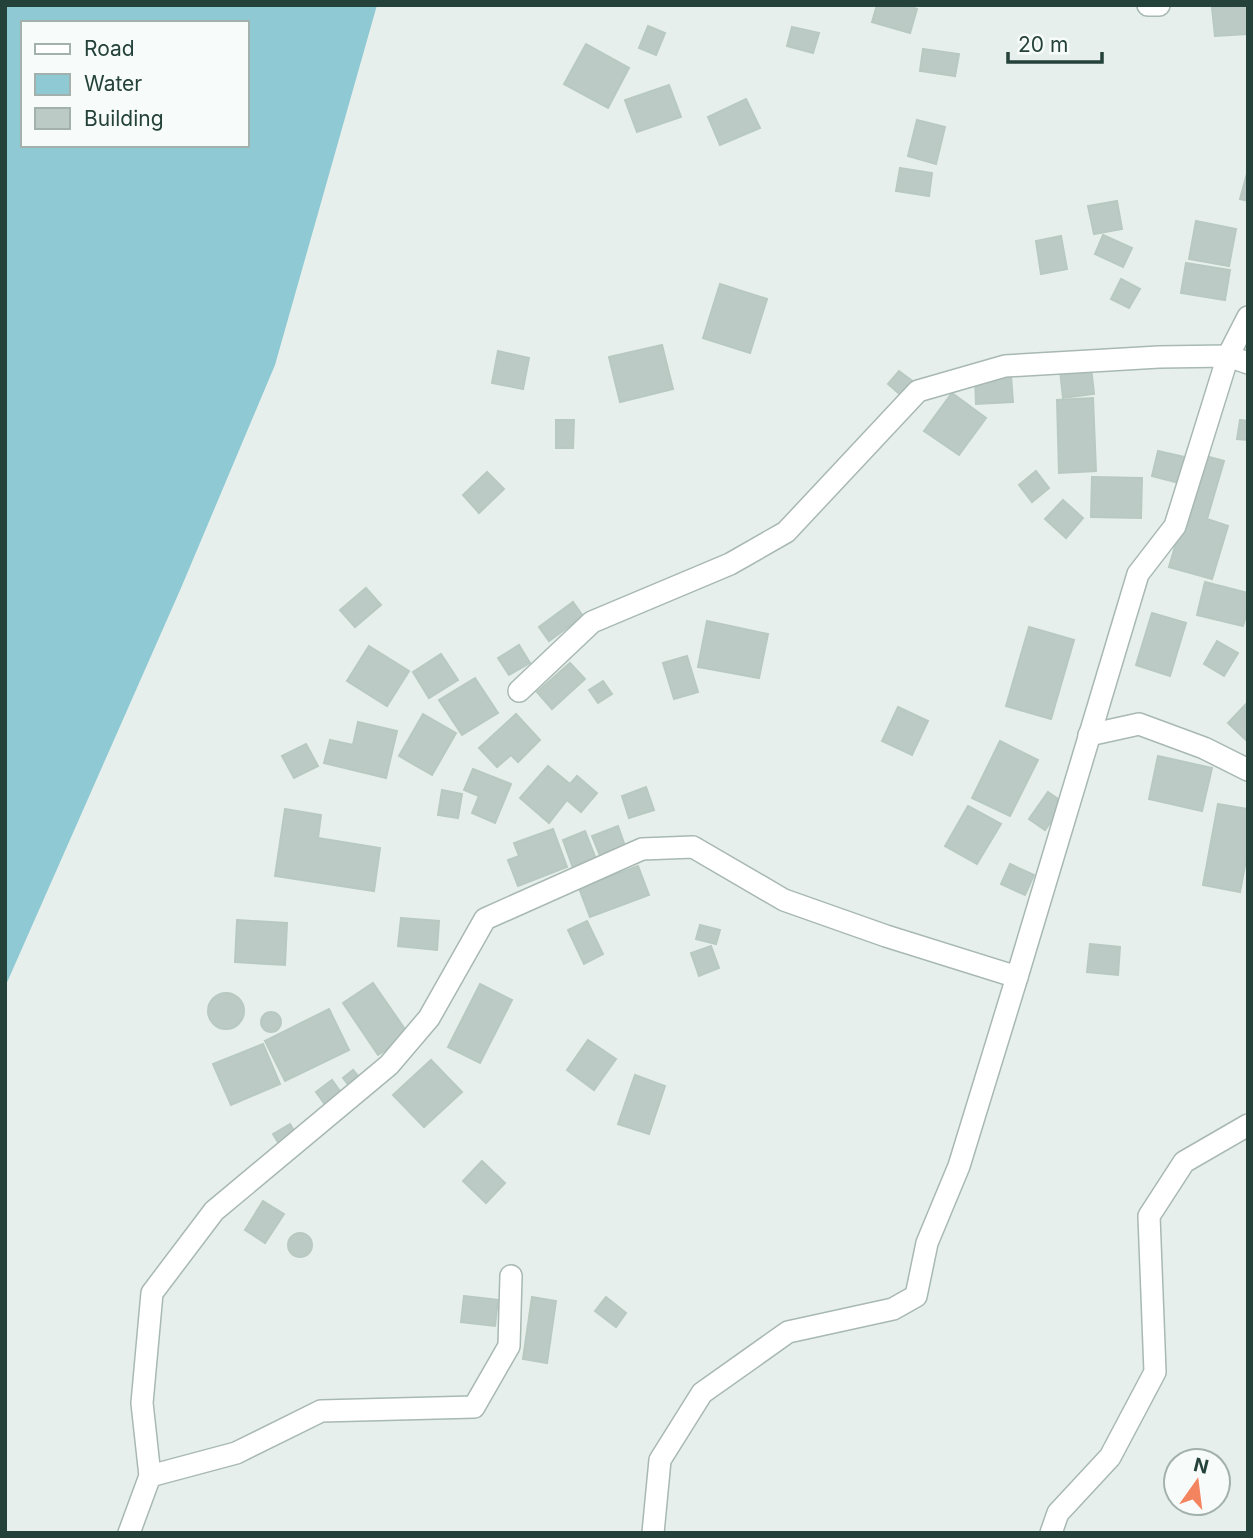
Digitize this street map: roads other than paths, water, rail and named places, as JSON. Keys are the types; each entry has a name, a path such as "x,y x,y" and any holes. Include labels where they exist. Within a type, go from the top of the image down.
{"street":[{"path":"1148,5 1159,5"},
{"path":"653,1533 660,1460 702,1393 788,1332 893,1309 916,1296 927,1243 959,1166 1138,574 1175,526 1238,360 1248,317"},
{"path":"519,691 592,622 730,565 786,532 918,391 1005,366 1159,357 1238,360"},
{"path":"1090,735 1139,724 1204,748 1248,770"},
{"path":"129,1533 150,1476 142,1403 152,1293 214,1210 389,1065 429,1018 485,919 642,849 693,847 784,900 886,936 1017,977"},
{"path":"1051,1533 1058,1513 1110,1457 1155,1372 1149,1216 1184,1162 1248,1125"},
{"path":"150,1476 236,1452 321,1411 474,1407 509,1346 511,1276"}],"water":[{"path":"5,5 377,5 275,365 181,588 5,987"}]}
